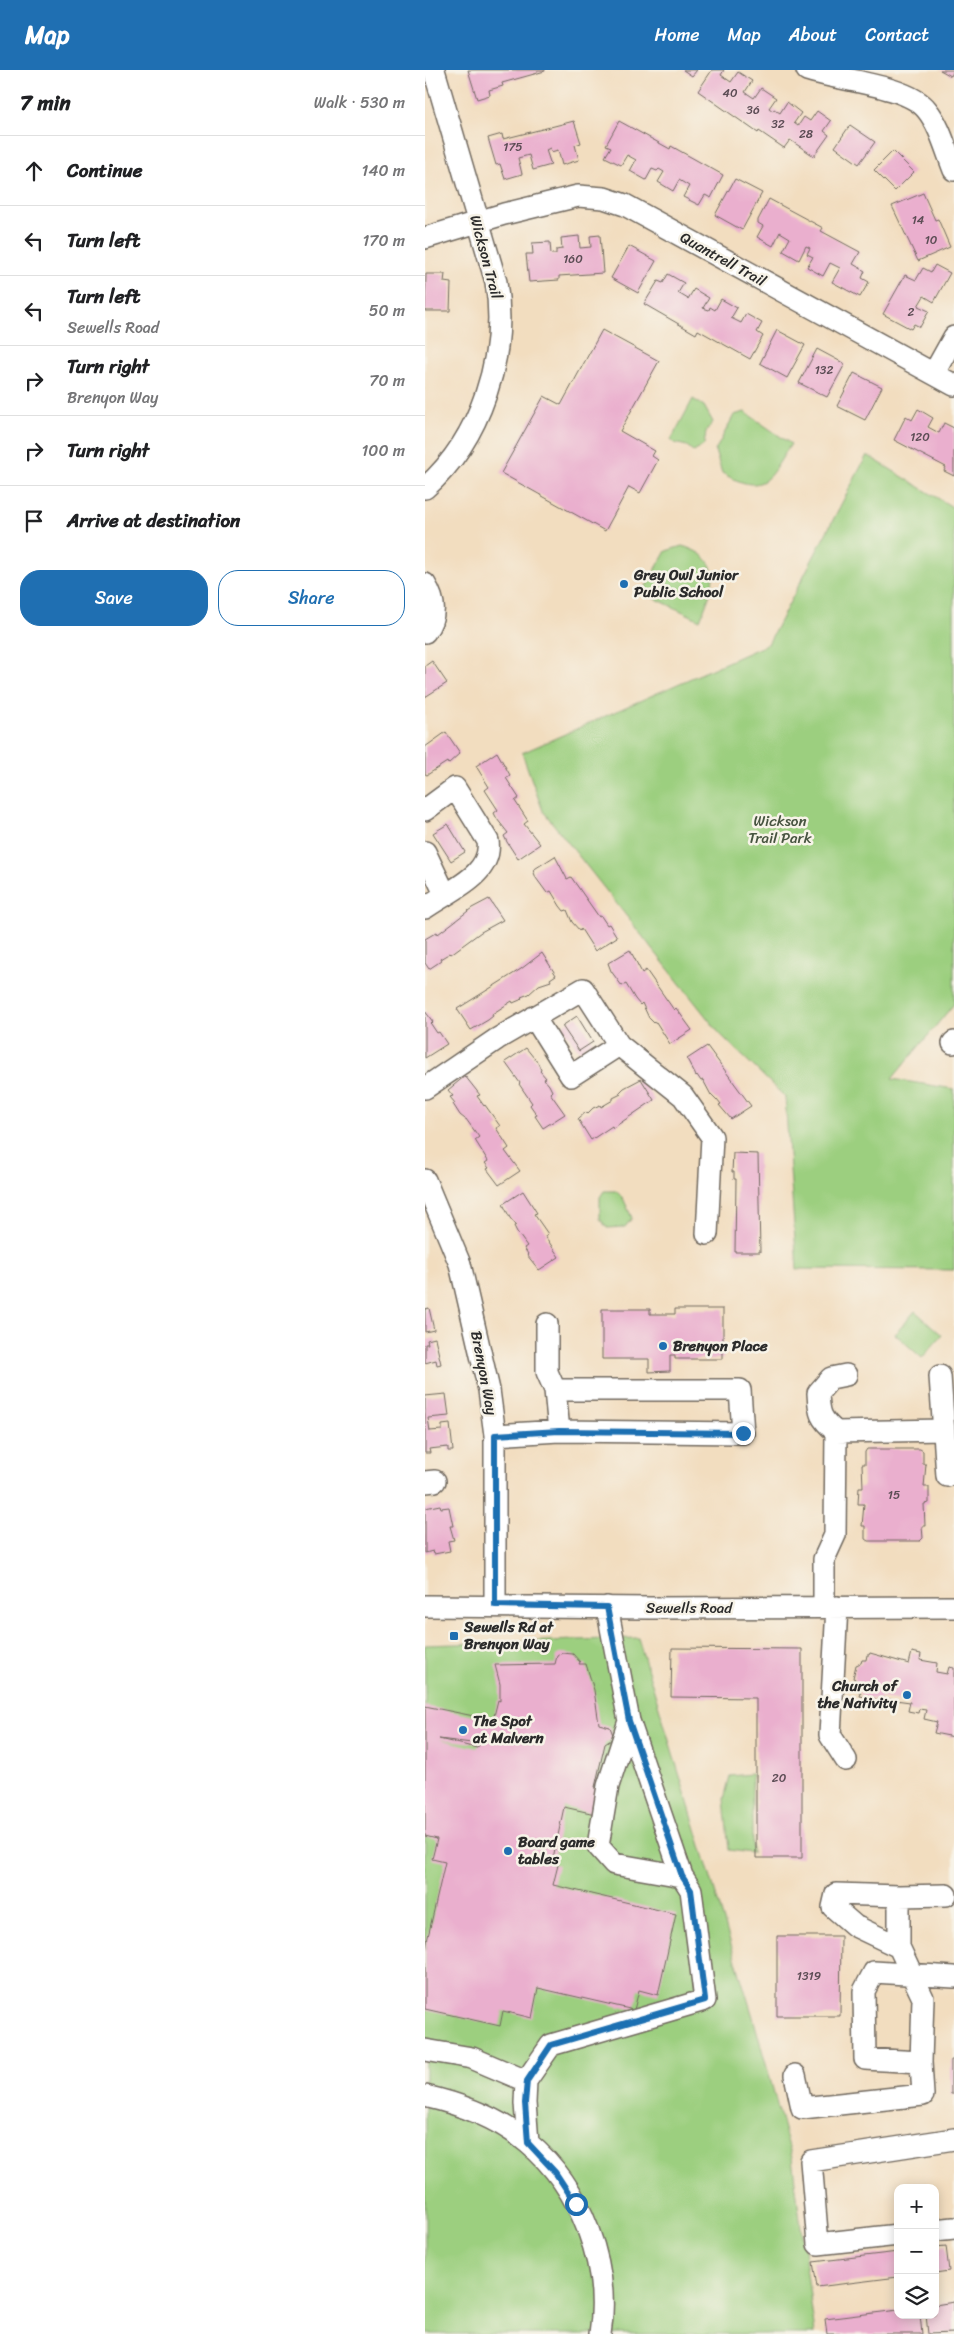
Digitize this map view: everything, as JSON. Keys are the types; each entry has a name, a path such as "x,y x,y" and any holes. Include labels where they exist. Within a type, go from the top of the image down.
{"street":[{"name":"Wickson Trail","path":"428,479 453,459 472,428 484,399 497,350 499,304 496,282 434,70"},
{"path":"807,70 910,96 920,103 935,122 954,170"},
{"name":"Quantrell Trail","path":"425,238 477,222 578,196 604,198 625,205 954,385"},
{"path":"934,373 954,337"},
{"path":"425,584 434,604 433,616 425,632"},
{"path":"425,810 455,788 488,841 488,858 483,868 425,908"},
{"path":"425,852 445,894"},
{"path":"425,1088 534,1017 583,989 619,1045 683,1096 712,1137 707,1234"},
{"path":"534,1017 571,1076 619,1045"},
{"name":"Brenyon Way","path":"425,1180 432,1216 460,1264 489,1390 495,1435 495,1605"},
{"path":"547,1324 547,1372 555,1390 559,1431"},
{"path":"846,1375 831,1378 818,1393 822,1419 836,1432 944,1430"},
{"path":"940,1376 947,1476"},
{"path":"495,1435 559,1431 743,1433 740,1390 555,1390"},
{"path":"836,1432 835,1535 824,1559 830,1607 830,1735 846,1760"},
{"name":"Sewells Road","path":"425,1606 954,1607"},
{"path":"528,2143 525,2103 527,2081 551,2045 705,2000 691,1890 682,1876 629,1721 607,1607"},
{"path":"629,1721 608,1786 598,1846 614,1864 682,1876"},
{"path":"899,1947 855,1926 833,1907 836,1894 946,1895"},
{"path":"795,2075 802,2108 923,2095 921,2062 923,1998 899,1947 899,1896"},
{"path":"921,2062 865,2059 864,1991 874,1972 954,1977"},
{"path":"425,2050 472,2058 527,2081"},
{"path":"425,2096 443,2100 474,2112 504,2127 528,2143 555,2172 576,2204 591,2235 599,2267 603,2298 600,2334"},
{"path":"894,2235 818,2244 811,2161 954,2138"},
{"path":"939,2230 954,2228"}],"green space":[{"path":"693,399 704,406 713,422 706,432 704,445 694,452 687,446 674,443 671,440"},
{"path":"745,412 791,444 771,474 757,484 748,484 722,473 715,451 734,415"},
{"name":"Wickson Trail Park","path":"867,455 954,508 954,1004 892,1079 954,1089 954,1270 797,1269 785,1097 720,1034 543,811 522,753 768,644"},
{"path":"682,546 706,559 711,567 713,576 712,586 700,620 646,594 645,588 666,551"},
{"path":"604,1191 616,1191 623,1198 632,1218 625,1227 607,1228 600,1219 600,1197"},
{"path":"915,1311 942,1335 922,1358 895,1334"},
{"path":"638,1638 753,2017 792,2158 815,2334 425,2334 425,1645"},
{"path":"752,1774 752,1853 729,1850 724,1799 730,1776"}],"building":[{"path":"468,70 545,71 502,83 503,86 489,90 490,95 477,99"},
{"path":"683,70 697,70 692,76"},
{"path":"712,70 724,70 721,75 731,82 738,72 752,81 745,92 754,98 761,88 776,98 769,108 773,111 774,109 780,113 787,102 801,113 794,123 798,126 804,117 810,121 817,111 831,121 824,131 829,135 814,156 790,140 784,148 759,131 758,133 698,91"},
{"path":"940,70 954,70 951,76"},
{"path":"574,121 581,143 575,145 579,160 562,165 558,150 551,152 550,148 546,150 551,165 533,170 529,155 518,158 522,174 505,179 500,164 496,165 488,138 502,134 503,139"},
{"path":"619,121 670,149 671,146 723,175 711,198 705,195 699,205 683,197 689,186 679,180 673,191 658,182 664,172 659,169 657,171 652,169 646,180 630,171 636,160 627,155 621,165 605,157 611,147 606,145"},
{"path":"850,125 875,142 859,164 835,147"},
{"path":"893,151 914,172 895,191 874,170"},
{"path":"735,179 762,193 742,230 715,215"},
{"path":"923,193 935,220 938,219 950,247 918,261 892,206"},
{"path":"769,199 823,228 821,231 860,252 853,264 865,271 862,278 869,282 860,297 832,282 840,268 830,263 823,276 807,267 813,257 807,254 810,248 806,246 799,260 783,251 790,238 780,232 773,246 757,237 763,226 758,223 758,220"},
{"path":"600,235 603,273 559,276 559,280 529,282 526,254 533,254 532,243 550,242 551,254 556,254 556,250 562,249 561,238 579,236 580,248 591,247 590,236"},
{"path":"629,246 656,261 638,293 611,278"},
{"path":"935,265 950,273 934,302 924,296 918,306 929,311 920,327 914,324 911,329 883,314 905,275 916,280 923,268 931,272"},
{"path":"426,274 445,274 444,282 451,283 450,311 425,311"},
{"path":"668,274 684,283 678,293 688,299 694,289 709,298 703,308 709,310 710,307 715,310 721,299 737,308 731,318 741,323 746,314 762,323 757,332 763,336 750,359 698,330 696,334 644,304 658,281 663,283"},
{"path":"602,330 659,361 620,431 655,451 652,456 658,460 640,493 629,487 605,531 501,473 544,396 561,405"},
{"path":"777,330 805,345 787,378 760,363"},
{"path":"817,349 845,364 827,397 799,383"},
{"path":"854,373 882,387 865,420 837,406"},
{"path":"918,409 933,418 928,427 939,433 944,423 954,428 954,476 944,471 946,467 894,440 906,416 912,420"},
{"path":"432,661 447,683 425,697 425,666"},
{"path":"446,732 460,753 448,764 447,762 427,775 425,774 425,747"},
{"path":"497,752 510,775 506,778 519,798 515,801 528,821 524,824 540,844 518,859 504,836 508,833 494,813 498,810 485,790 489,787 476,766"},
{"path":"448,824 465,852 451,861 433,833"},
{"path":"555,856 567,879 571,877 599,917 601,916 607,925 609,924 617,937 595,951 581,929 580,931 572,922 567,910 564,911 551,891 547,893 536,878 533,870"},
{"path":"489,899 503,920 481,932 451,954 440,959 441,961 429,969 425,963 425,939 437,932 438,934 472,908"},
{"path":"630,950 642,973 646,970 674,1010 676,1008 692,1030 670,1044 656,1022 654,1023 649,1018 642,1003 640,1005 626,984 622,986 611,971 608,963"},
{"path":"542,953 556,975 550,979 551,981 539,985 529,994 521,997 520,1000 513,1003 512,1001 492,1014 493,1016 488,1020 471,1030 457,1009 521,969"},
{"path":"425,1011 433,1022 431,1024 437,1033 439,1032 447,1044 425,1058"},
{"path":"577,1016 593,1042 579,1051 562,1026"},
{"path":"707,1046 751,1106 731,1119 719,1105 721,1104 717,1099 711,1095 703,1080 701,1081 696,1076 687,1059"},
{"path":"526,1048 538,1063 540,1071 546,1078 544,1079 552,1091 550,1093 565,1114 543,1128 530,1105 532,1103 505,1062"},
{"path":"465,1076 480,1095 477,1096 484,1106 500,1126 496,1128 509,1148 505,1151 520,1171 499,1185 487,1169 489,1168 485,1163 488,1161 475,1140 479,1137 466,1119 460,1115 450,1097 453,1096 448,1090"},
{"path":"641,1079 654,1100 613,1128 612,1126 591,1140 578,1119 593,1108 600,1105 601,1107 613,1100 613,1098 621,1094 619,1093 624,1088"},
{"path":"733,1153 758,1154 760,1252 735,1252 736,1179 734,1179 734,1172 732,1172"},
{"path":"523,1191 537,1213 534,1214 548,1234 545,1236 559,1257 539,1270 527,1255 524,1248 527,1246 517,1232 514,1226 516,1225 503,1204"},
{"path":"429,1308 434,1330 425,1332 425,1309"},
{"name":"Brenyon Place","path":"602,1309 650,1309 650,1314 675,1314 675,1309 723,1309 723,1359 675,1359 675,1355 670,1355 670,1371 649,1372 649,1359 602,1359"},
{"path":"435,1338 441,1364 437,1365 436,1360 425,1363 425,1344 428,1344 427,1340"},
{"path":"446,1394 449,1416 428,1418 430,1431 442,1430 442,1425 450,1424 453,1451 448,1451 448,1447 429,1449 430,1453 425,1453 425,1396"},
{"path":"867,1449 920,1449 923,1451 923,1464 926,1464 924,1487 929,1487 929,1503 924,1504 925,1526 922,1526 923,1538 920,1541 868,1541 865,1539 865,1526 862,1526 864,1504 858,1504 859,1487 863,1487 862,1464 865,1464 865,1452"},
{"path":"440,1505 441,1508 449,1507 453,1526 450,1526 454,1540 448,1541 450,1551 434,1554 433,1551 425,1553 425,1508"},
{"path":"672,1648 802,1649 802,1858 756,1858 756,1698 671,1697"},
{"name":"Church of the Nativity","path":"912,1652 921,1654 920,1660 937,1663 936,1672 947,1674 949,1667 954,1668 954,1737 934,1733 937,1722 924,1719 926,1710 919,1709 918,1713 908,1711 910,1702 881,1698 880,1700 860,1696 860,1687 856,1686 855,1679 853,1678 856,1665 861,1663 862,1660 866,1660 867,1655 870,1653 909,1664"},
{"path":"562,1653 573,1654 580,1662 579,1664 586,1664 594,1690 599,1724 610,1727 613,1735 611,1740 605,1744 595,1787 601,1788 595,1814 564,1807 552,1864 558,1865 553,1885 676,1914 658,1995 639,1990 634,2010 538,1988 532,2018 503,2011 500,2026 425,2009 425,1950 445,1862 432,1859 437,1839 425,1836 425,1706 493,1720 498,1700 500,1701 500,1684 495,1665 555,1664 557,1656","holes":["439,1739 480,1744 477,1748"]},
{"path":"777,1936 841,1936 840,2016 777,2016"},
{"path":"951,2060 954,2060 954,2094 951,2094"},
{"path":"946,2246 949,2271 939,2272 939,2247"},
{"path":"894,2252 894,2277 817,2287 813,2262"},
{"path":"954,2302 954,2333 928,2334 926,2319 939,2319 939,2304"},
{"path":"894,2310 894,2319 920,2319 922,2334 827,2334 825,2319"}],"place":[{"name":"Grey Owl Junior Public School","path":"624,584"},
{"name":"Brenyon Place","path":"663,1346"},
{"name":"Sewells Rd at Brenyon Way","path":"454,1636"},
{"name":"Church of the Nativity","path":"907,1695"},
{"name":"The Spot at Malvern","path":"463,1730"},
{"name":"Board game tables","path":"508,1851"}],"route":[{"path":"576,2204 555,2172 528,2143 525,2103 527,2081 536,2065 551,2045 705,2000 691,1890 682,1876 629,1721 607,1607 495,1605 495,1435 559,1431 743,1433"}]}
